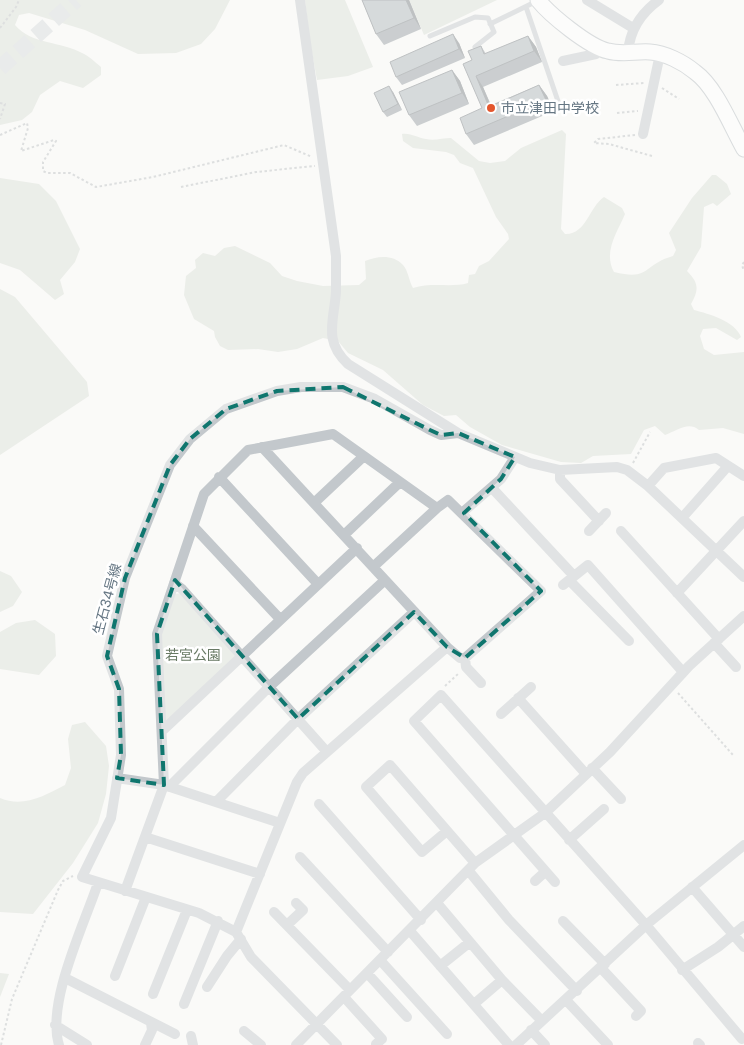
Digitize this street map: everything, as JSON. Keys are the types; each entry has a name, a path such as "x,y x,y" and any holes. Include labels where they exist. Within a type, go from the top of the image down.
{"main road":[{"path":"534,2 600,49 660,54 685,65 704,80 744,149"}],"street":[{"path":"300,0 336,256 336,292 331,331 335,350 348,364 458,433 515,456 560,470 617,467 627,470 648,486 744,577"},
{"path":"587,0 633,28"},
{"path":"628,52 633,28 654,1"},
{"path":"564,62 596,54 600,49"},
{"path":"643,134 660,54"},
{"name":"生石34号線","path":"82,877 111,818 121,755 119,688 108,664 109,645 125,578 170,465 190,439 226,410 277,391 343,386 375,399 442,435 458,433"},
{"path":"167,786 157,634 204,494 219,477 248,450 334,434 437,508"},
{"path":"262,447 447,647 466,663 481,683"},
{"path":"314,503 364,456"},
{"path":"463,512 492,488 509,470 515,456"},
{"path":"648,486 664,468 716,458 744,476"},
{"path":"682,518 728,466"},
{"path":"560,470 560,479 603,517 589,530"},
{"path":"219,477 318,584"},
{"path":"344,535 400,482"},
{"path":"492,488 569,580 629,642"},
{"path":"373,567 448,500 463,512 541,590 466,663"},
{"path":"677,593 744,521"},
{"path":"193,526 280,619"},
{"path":"621,531 677,593 736,668"},
{"path":"162,731 356,548"},
{"path":"569,580 588,565 683,672"},
{"path":"125,891 167,786 269,687 385,580"},
{"path":"174,583 182,588 327,752"},
{"path":"216,802 298,719 414,612"},
{"path":"303,1043 317,1024 421,920 471,866 545,813 589,771 683,672 744,616"},
{"path":"207,987 238,935 297,782 327,752 447,647"},
{"path":"501,714 531,686"},
{"path":"555,882 414,721 441,695 646,925 741,1040"},
{"path":"518,698 589,771 621,799"},
{"path":"447,831 422,852 366,787 390,765 447,831 509,920 576,991"},
{"path":"117,778 167,786 280,823"},
{"path":"319,804 421,920"},
{"path":"569,840 604,809"},
{"path":"145,837 260,874"},
{"path":"516,1045 646,925 744,845"},
{"path":"300,857 388,952"},
{"path":"535,881 545,872"},
{"path":"82,877 218,921 238,935 250,957 337,1045"},
{"path":"59,1045 56,1025 57,1007 65,978 98,883"},
{"path":"692,887 744,947"},
{"path":"115,976 146,898"},
{"path":"287,925 303,910 296,903"},
{"path":"437,903 502,980 542,1021"},
{"path":"153,994 187,910"},
{"path":"274,912 347,994 382,1039 376,1044"},
{"path":"184,1004 218,921"},
{"path":"563,921 641,1011 636,1016"},
{"path":"682,970 744,926"},
{"path":"410,931 509,1045"},
{"path":"440,966 470,942"},
{"path":"380,960 447,1034"},
{"path":"367,973 407,1017"},
{"path":"65,978 175,1034"},
{"path":"474,1004 502,980"},
{"path":"566,1000 608,1045"},
{"path":"145,1045 152,1030 151,1023"},
{"path":"56,1025 88,1045"},
{"path":"531,1030 545,1045"},
{"path":"244,1031 261,1045"}],"lane":[{"path":"490,24 534,2 561,110"},
{"path":"430,36 475,17 488,18 494,32 474,47"}],"path":[{"path":"0,28 19,0"},
{"path":"0,103 5,104 0,119"},
{"path":"617,113 647,110"},
{"path":"0,135 27,123 28,128 21,151 54,140 56,141 43,162 43,171 47,173 70,173 96,187 153,178 284,146 324,164"},
{"path":"643,134 598,139 594,143 609,144 652,156"},
{"path":"181,187 256,172 324,164"},
{"path":"744,262 742,265 744,271"},
{"path":"627,470 650,432"},
{"path":"441,695 440,691 466,663"},
{"path":"671,686 733,755"},
{"path":"1,1045 12,999 58,890 68,877 73,875 82,877"}],"highlighted area":[{"path":"343,387 441,435 458,433 515,457 501,479 464,513 541,591 465,658 447,647 414,612 298,719 175,580 157,634 164,785 117,778 121,755 119,689 107,656 125,578 170,465 190,439 226,409 277,391"}],"green space":[{"path":"0,0 230,0 215,29 201,44 176,53 138,54 85,30 29,13 19,15 15,25 22,31 38,39 65,46 85,54 101,67 101,75 83,88 60,81 40,95 32,112 22,120 0,125"},
{"path":"305,0 345,0 373,67 348,76 317,80"},
{"path":"409,0 497,0 424,35"},
{"path":"562,130 566,134 561,229 565,234 578,230 604,197 622,208 625,214 612,243 610,257 614,272 634,275 646,271 673,256 676,250 669,233 692,198 712,175 716,175 727,184 731,194 717,206 713,203 704,207 701,247 687,271 696,283 696,291 691,304 694,310 727,322 738,331 741,337 737,340 716,328 703,329 700,336 704,349 714,355 744,352 744,434 723,428 699,430 691,426 665,435 655,426 644,430 631,454 593,456 581,463 561,462 502,445 470,427 456,415 444,416 423,405 383,370 348,353 338,341 323,338 297,349 278,352 258,349 228,350 220,346 214,331 194,319 184,295 186,276 196,268 195,260 203,253 215,256 224,248 235,246 270,263 282,276 323,286 359,285 366,279 365,261 385,257 395,259 403,265 413,288 427,285 468,283 469,275 475,274 479,266 489,261 509,239 508,234 496,217 473,168 460,163 454,155 446,152 413,148 403,141 402,134 409,134 429,140 451,138 479,161 490,163 505,161 521,148"},
{"path":"0,178 39,184 56,201 80,249 75,262 60,280 64,294 55,300 20,270 0,263"},
{"path":"0,289 15,297 87,382 89,396 0,455"},
{"path":"0,571 11,576 22,592 13,606 0,612"},
{"name":"若宮公園","path":"182,593 237,656 168,722 163,719 161,631 174,594"},
{"path":"35,620 55,634 56,656 39,675 0,669 0,632 16,623"},
{"path":"85,722 106,746 109,766 106,794 98,823 73,863 33,914 0,912 0,798 17,802 25,801 41,797 65,785 71,768 68,739 72,725"},
{"path":"0,973 9,974 0,997"}],"building":[{"path":"362,0 406,0 414,18 376,34"},
{"path":"453,34 459,49 396,77 390,62"},
{"path":"528,36 534,51 476,76 489,107 539,85 546,100 466,134 460,118 482,108 463,64 472,60 468,51 481,46 484,54"},
{"path":"452,70 462,93 409,115 399,92"},
{"path":"389,86 398,104 383,112 374,93"}],"tunnel":[{"path":"0,68 76,0"}],"place":[{"name":"市立津田中学校","path":"491,108"}]}
